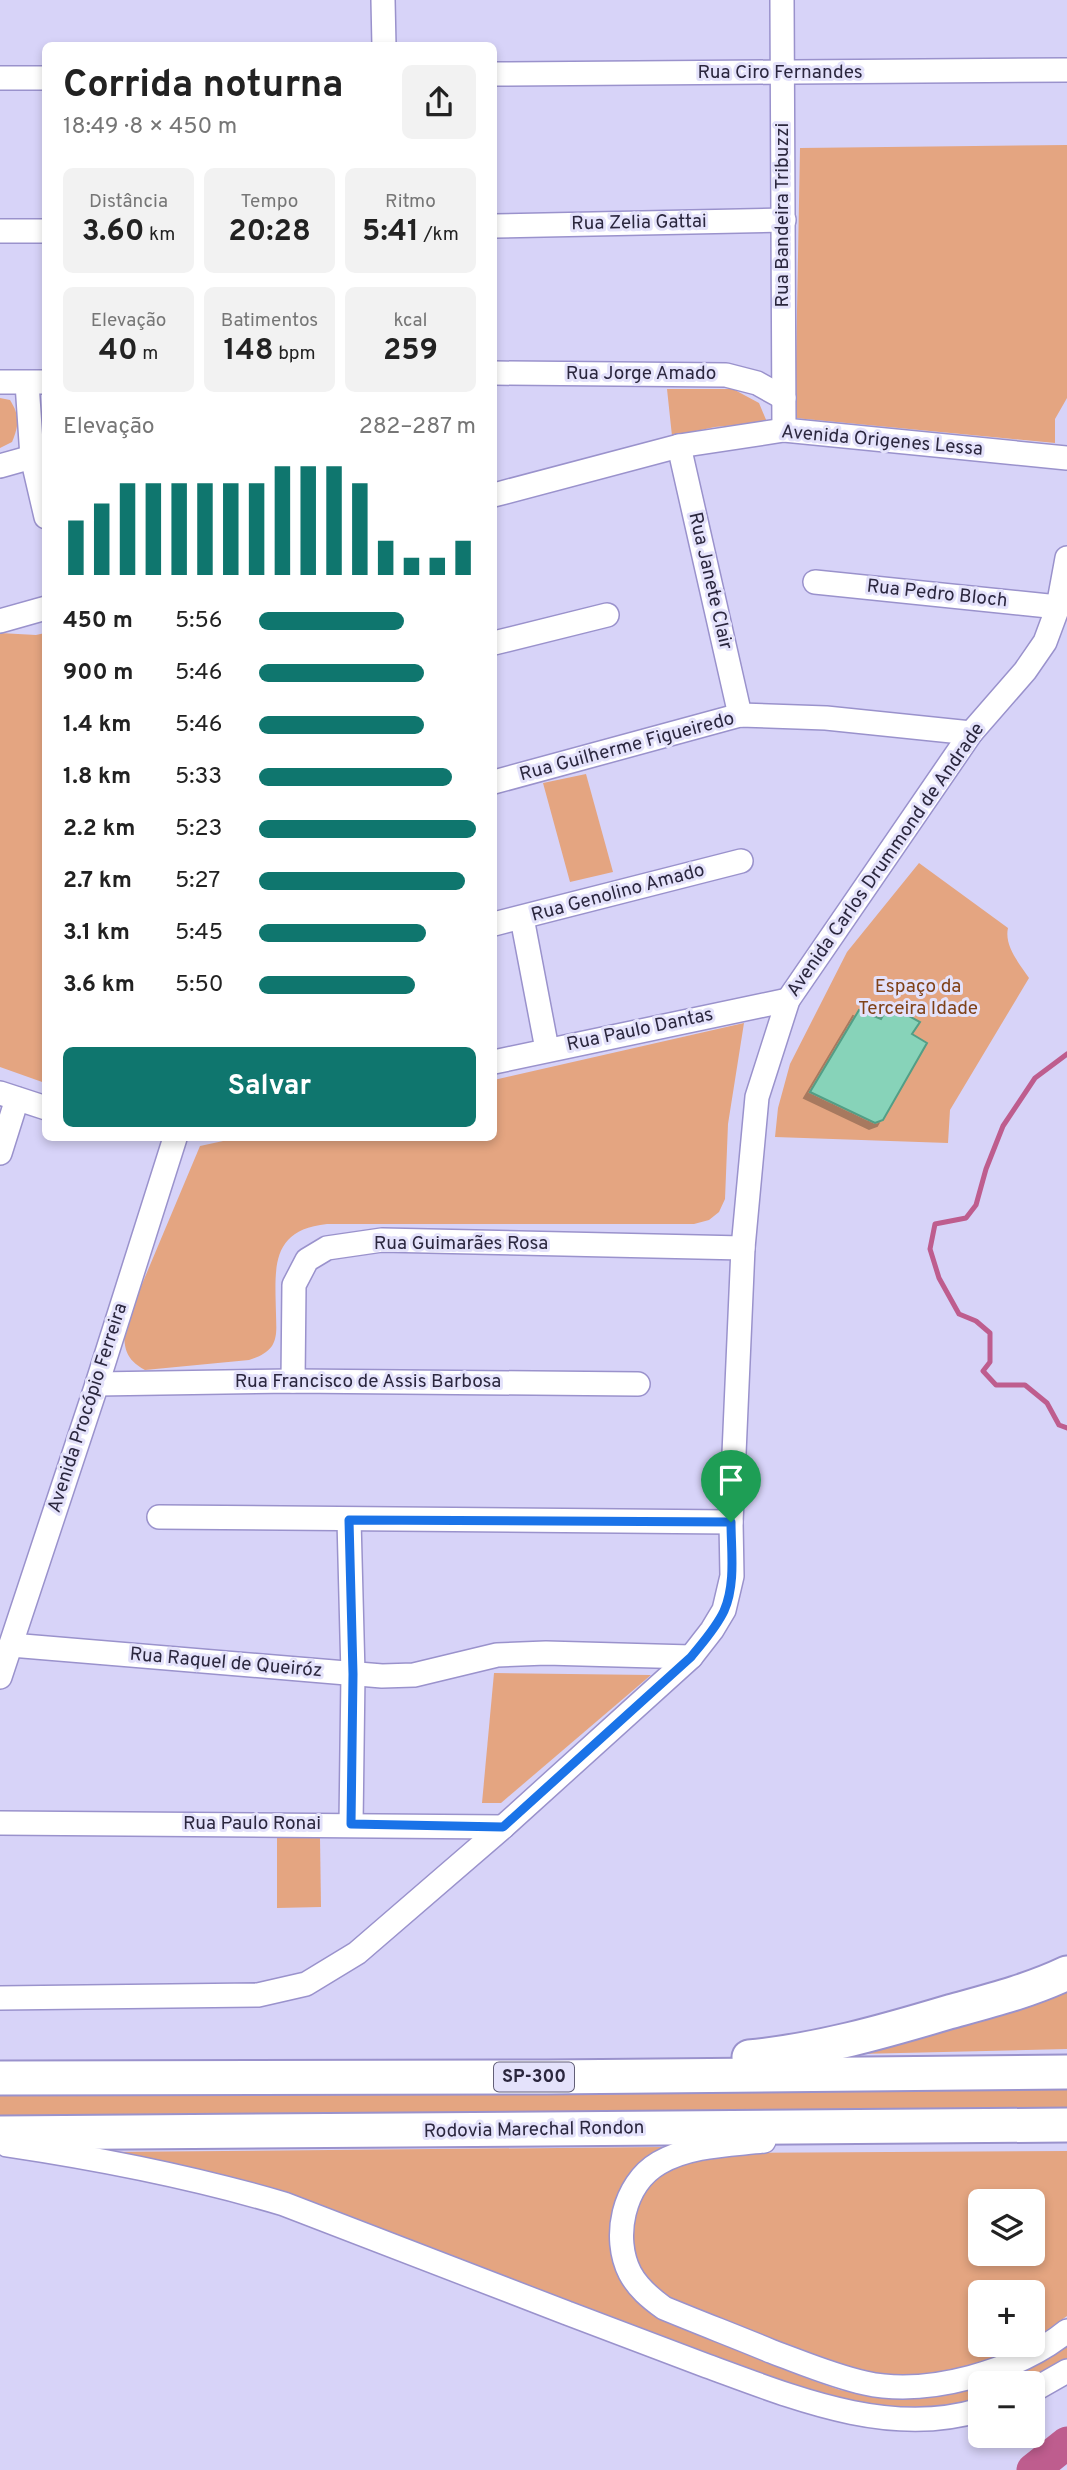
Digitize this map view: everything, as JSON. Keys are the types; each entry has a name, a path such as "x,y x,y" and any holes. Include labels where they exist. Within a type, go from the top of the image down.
{"highway":[{"path":"547,2077 820,2048 1034,1988 1067,1973"},
{"name":"SP-300","path":"0,2078 1067,2072"},
{"name":"Rodovia Marechal Rondon","path":"0,2133 1067,2125"}],"street":[{"path":"383,0 384,42"},
{"name":"Rua Bandeira Tribuzzi","path":"782,0 784,430"},
{"name":"Rua Ciro Fernandes","path":"497,74 1067,70"},
{"path":"0,78 42,78"},
{"name":"Rua Zelia Gattai","path":"497,226 783,220"},
{"path":"0,231 42,230"},
{"name":"Rua Jorge Amado","path":"497,373 726,375 758,383 784,398"},
{"path":"0,382 36,382 32,457 42,500"},
{"name":"Avenida Origenes Lessa","path":"497,494 679,446 784,430 1067,458"},
{"name":"Rua Janete Clair","path":"679,446 740,715"},
{"path":"0,466 32,457"},
{"name":"Avenida Carlos Drummond de Andrade","path":"0,1998 258,1995 306,1984 357,1954 503,1827 691,1657 712,1630 724,1610 732,1576 731,1522 743,1248 757,1097 771,1047 788,1000 971,733 1045,642 1058,607 1067,558"},
{"name":"Rua Pedro Bloch","path":"815,582 1058,607"},
{"path":"0,621 42,609"},
{"path":"497,642 607,615"},
{"name":"Rua Guilherme Figueiredo","path":"497,781 740,715 826,719 971,733"},
{"name":"Rua Genolino Amado","path":"497,923 741,861"},
{"path":"522,918 547,1049"},
{"name":"Rua Paulo Dantas","path":"497,1061 788,1000"},
{"path":"0,1153 8,1096 42,1107"},
{"name":"Avenida Procópio Ferreira","path":"0,1677 97,1384 171,1141"},
{"name":"Rua Guimarães Rosa","path":"293,1381 293,1285 307,1260 327,1248 383,1240 743,1248"},
{"name":"Rua Francisco de Assis Barbosa","path":"97,1384 293,1381 638,1384"},
{"path":"159,1517 731,1522"},
{"path":"349,1520 353,1674 351,1824"},
{"name":"Rua Raquel de Queiróz","path":"10,1645 382,1676 414,1675 497,1655 546,1653 691,1657"},
{"name":"Rua Paulo Ronai","path":"0,1823 503,1827"},
{"path":"923,2126 729,2145 683,2152 657,2164 639,2181 627,2203 621,2226 622,2249 630,2273 645,2294 664,2308 827,2372 866,2384 897,2387 939,2383 978,2375 1014,2364 1049,2346 1067,2332"},
{"path":"0,2144 132,2166 284,2204 620,2333 807,2401 882,2417 925,2418 968,2413"},
{"path":"1045,2384 1067,2371"}],"green space":[{"path":"1067,145 1067,398 1055,419 1055,443 795,418 800,148"},
{"path":"667,389 733,389 759,403 767,422 715,427 672,436"},
{"path":"0,398 10,400 16,411 17,421 12,442 0,448"},
{"path":"0,633 42,634 42,1082 0,1067"},
{"path":"586,774 613,872 570,882 543,783"},
{"name":"Espaço da Terceira Idade","path":"919,863 1008,928 1010,948 1029,978 950,1110 948,1143 775,1137 778,1108 790,1064 847,952"},
{"path":"744,1023 728,1124 725,1199 719,1212 709,1220 694,1224 327,1224 308,1228 295,1234 280,1254 276,1281 276,1334 272,1346 264,1353 249,1360 145,1370 133,1362 125,1347 124,1327 200,1146 223,1141 497,1141 497,1079"},
{"path":"494,1673 651,1675 501,1803 482,1803"},
{"path":"277,1838 320,1838 321,1907 277,1908"},
{"path":"1067,1985 1067,2049 858,2054"},
{"path":"1067,2085 1067,2113 0,2124 0,2090"},
{"path":"664,2147 643,2165 614,2244 692,2331 840,2390 875,2396 913,2397 968,2390 968,2401 914,2407 847,2402 102,2152"},
{"path":"1067,2151 1067,2316 1045,2332 1045,2280 968,2280 968,2357 999,2357 984,2364 942,2373 904,2375 872,2373 837,2365 678,2306 645,2278 634,2255 631,2232 636,2208 645,2187 675,2164 723,2153"},
{"path":"1067,2345 1067,2358 1044,2371 1022,2371 1042,2362"}],"building":[{"path":"889,1005 920,1022 912,1034 927,1043 883,1120 875,1123 810,1092 859,1010 881,1019"}],"waterway":[{"path":"1067,1054 1035,1078 1003,1126 986,1169 976,1205 966,1218 935,1224 930,1249 939,1278 959,1314 976,1321 990,1333 990,1362 983,1371 996,1385 1025,1385 1047,1403 1059,1425 1067,1428"},
{"path":"1033,2470 1067,2443"}],"route":[{"path":"349,1520 731,1522 732,1576 724,1610 712,1630 691,1657 503,1827 351,1824 353,1674 349,1520"}]}
